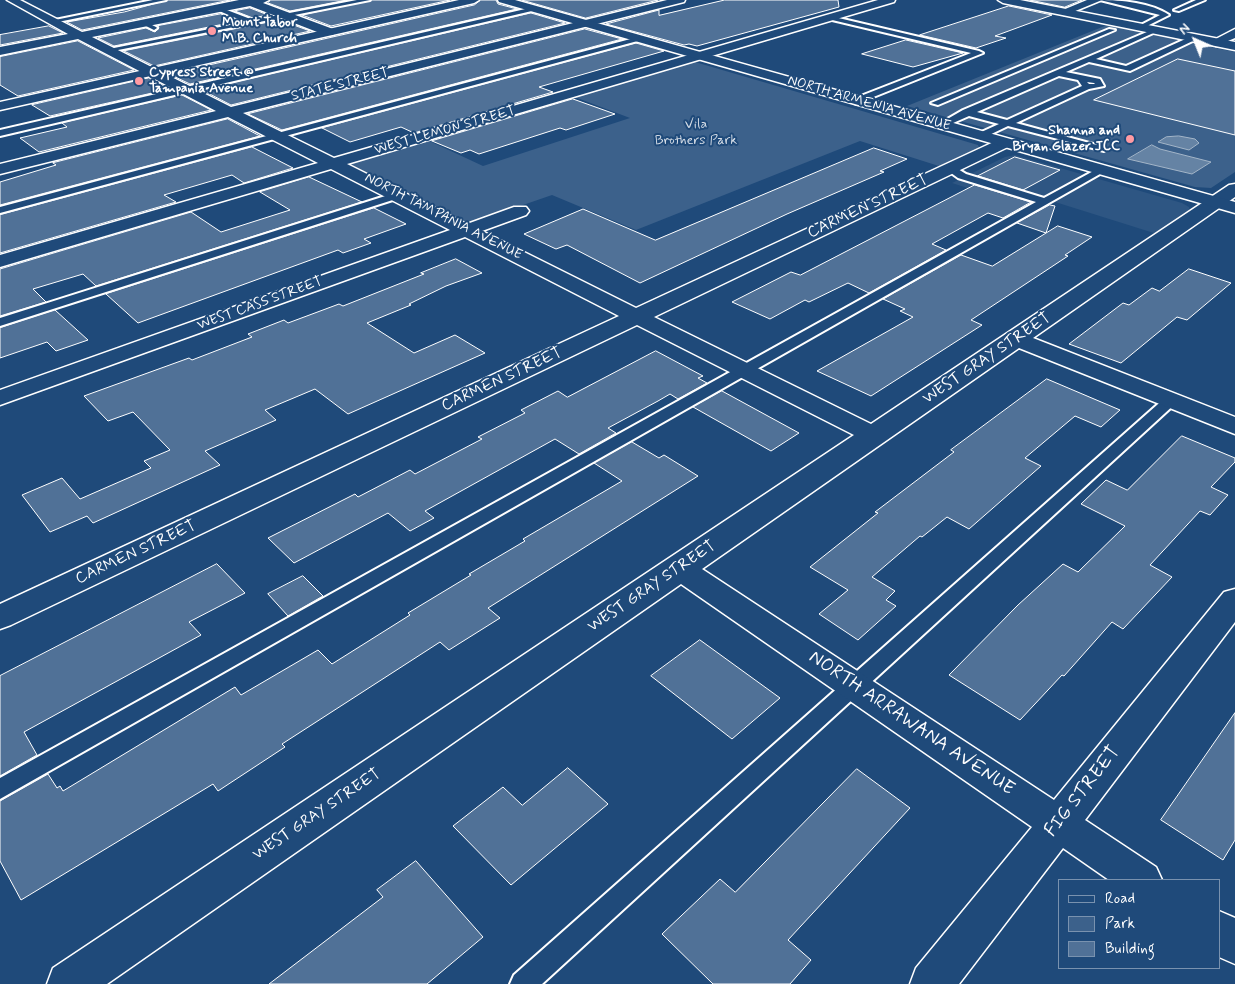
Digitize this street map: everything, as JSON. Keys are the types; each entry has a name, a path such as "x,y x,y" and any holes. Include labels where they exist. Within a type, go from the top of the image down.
{"street":[{"path":"0,51 80,35 149,25 247,1 264,0"},
{"path":"0,106 474,0"},
{"name":"STATE STREET","path":"0,169 680,0"},
{"name":"WEST LEMON STREET","path":"0,261 890,0"},
{"path":"1003,0 1235,46"},
{"path":"1064,12 1097,0"},
{"path":"247,1 329,32"},
{"name":"NORTH ARMENIA AVENUE","path":"511,1 980,136 1006,133 1102,170 1228,200"},
{"name":"NORTH TAMPANIA AVENUE","path":"21,4 150,72 638,315 873,435"},
{"path":"1216,42 1235,34"},
{"name":"CARMEN STREET","path":"0,617 950,168 1006,133"},
{"name":"WEST GRAY STREET","path":"69,984 873,435 1228,200"},
{"name":"WEST CASS STREET","path":"0,398 520,211"},
{"path":"1017,339 1235,426"},
{"name":"NORTH ARRAWANA AVENUE","path":"679,568 1140,879"},
{"name":"FIG STREET","path":"932,984 1235,600"},
{"path":"1220,933 1235,943"}],"lane":[{"path":"53,21 163,0"},
{"path":"108,50 367,0"},
{"path":"1103,0 1150,9 1166,15 1141,27"},
{"path":"1177,10 1202,0"},
{"path":"1150,9 1163,2"},
{"path":"219,8 254,22"},
{"path":"0,133 534,9"},
{"path":"830,18 978,53 856,100"},
{"path":"1101,148 1006,133 969,112 935,103 1111,30"},
{"path":"941,125 1156,30"},
{"path":"1089,60 1128,68 1154,50 1195,38"},
{"path":"0,210 640,39"},
{"path":"1125,44 1154,50"},
{"path":"1006,133 1087,87 1100,86 1097,81 1058,73"},
{"path":"1081,78 1087,87"},
{"path":"950,168 962,176 1046,202"},
{"path":"0,789 1102,170"},
{"path":"0,322 398,195"},
{"path":"523,984 852,685 1171,400"}],"shaded area":[{"path":"1179,136 1195,139 1199,143 1189,150 1158,142 1166,137"},
{"path":"1152,145 1160,149 1211,162 1192,174 1128,159"},
{"path":"1015,155 1182,203 1189,207 1189,211 1157,234 1052,201 1035,210 952,183 1005,157"}],"green space":[{"name":"Shanna and Bryan Glazer JCC","path":"1107,25 1235,52 1235,172 1211,188 1195,187 907,106"},
{"name":"Vila Brothers Park","path":"695,62 978,145 979,148 942,167 860,141 636,230 552,195 468,224 351,167 353,162 360,159 425,139 483,166 630,118 572,96 682,63"}],"building":[{"path":"168,0 230,0 82,30 67,22 124,12"},
{"path":"271,0 347,0 290,11 268,3"},
{"path":"372,0 450,0 331,26 302,15"},
{"path":"481,0 496,0 498,4 517,9 190,84 169,74 474,5"},
{"path":"522,0 658,0 586,18"},
{"path":"725,0 838,0 839,7 697,46 684,45 606,24 659,10 659,15"},
{"path":"1030,0 1082,0 1065,7"},
{"path":"1009,6 1052,15 995,36 1006,38 976,48 920,35"},
{"path":"250,8 268,15 253,18 235,11"},
{"path":"531,13 565,23 231,105 202,90"},
{"path":"221,14 239,21 114,46 98,38 146,28 155,32 159,28 158,26"},
{"path":"280,20 310,31 154,66 124,51"},
{"path":"49,26 63,33 0,45 0,35"},
{"path":"585,29 622,39 282,130 248,114"},
{"path":"906,40 963,53 913,67 862,54"},
{"path":"78,41 134,70 18,96 0,85 0,57"},
{"path":"636,43 664,51 539,87 553,92 414,133 401,127 350,142 322,128"},
{"path":"1178,59 1235,71 1235,135 1094,100"},
{"path":"149,78 170,89 50,116 32,105"},
{"path":"182,95 211,110 39,152 20,138 67,127 62,123"},
{"path":"573,99 615,114 566,130 560,128 479,154 470,150 461,153 432,141"},
{"path":"228,119 260,136 0,205 0,182 56,165 53,163"},
{"path":"252,147 293,168 244,183 232,175 164,195 176,202 0,253 0,215"},
{"path":"874,148 907,159 880,171 884,172 787,214 640,283 567,245 556,249 524,234 583,209 655,240"},
{"path":"1015,157 1060,170 1023,190 978,176"},
{"path":"309,177 362,202 96,286 83,274 33,289 46,302 0,316 0,269 191,212 221,232 290,210 260,192"},
{"path":"975,185 1031,202 1003,218 988,213 932,244 946,250 869,293 848,283 809,302 805,300 770,319 732,302 791,272 800,275"},
{"path":"1050,205 1055,206 1046,233 1017,223"},
{"path":"374,208 406,224 364,239 371,243 343,253 338,250 138,323 106,294"},
{"path":"1058,226 1092,237 1065,255 1068,256 971,320 982,325 871,396 817,371 913,317 900,311 905,309 883,299 961,255 992,266"},
{"path":"456,259 482,273 446,286 409,304 411,305 367,323 414,353 455,335 485,353 348,414 315,389 265,410 276,420 205,451 220,465 93,523 87,516 50,532 22,495 62,478 80,499 151,468 144,461 170,450 133,412 108,421 84,396 189,358 192,360 252,337 248,334 284,320 288,323 339,304 343,306 424,274 421,273"},
{"path":"1189,269 1231,283 1187,320 1177,317 1121,363 1069,344 1123,303 1129,305 1152,288 1159,291"},
{"path":"55,310 88,340 56,351 47,342 0,358 0,328"},
{"path":"656,351 703,376 698,378 707,383 678,399 670,394 608,428 616,433 579,454 555,439 425,511 434,518 410,531 388,513 294,563 268,538 355,494 358,497 410,470 415,474 482,439 478,437 525,413 521,410 558,391 567,397"},
{"path":"1047,379 1120,410 1101,427 1075,416 1025,458 1041,466 969,529 947,517 922,537 920,536 872,577 895,591 886,600 896,606 858,640 819,614 848,590 810,567 878,513 875,512 954,452 951,450"},
{"path":"722,391 799,433 771,451 693,407"},
{"path":"1182,436 1235,458 1235,462 1211,487 1228,495 1210,515 1200,511 1150,565 1172,577 1123,629 1112,622 1064,676 1062,675 1020,720 949,675 1018,605 1063,564 1078,572 1125,526 1081,504 1106,480 1127,490"},
{"path":"632,442 659,458 664,455 698,476 488,608 500,618 449,650 440,642 282,744 285,747 218,791 213,784 21,900 0,861 0,801 48,774 57,788 60,786 63,791 235,687 241,695 318,650 332,664 410,615 408,613 471,575 469,574 525,541 523,539 622,481 594,463"},
{"path":"217,564 245,593 189,622 201,635 24,732 37,755 0,776 0,676"},
{"path":"303,576 323,596 288,616 268,594"},
{"path":"700,640 780,698 732,739 651,676"},
{"path":"1235,713 1235,840 1223,860 1161,820"},
{"path":"568,768 608,804 511,885 453,826 503,787 522,805"},
{"path":"857,769 910,808 788,940 811,960 790,984 713,984 662,934 720,879 735,892"},
{"path":"416,861 483,937 427,984 269,984 383,897 377,890"}],"place":[{"name":"Mount Tabor M.B. Church","path":"212,31"},
{"name":"Cypress Street @ Tampania Avenue","path":"139,81"},
{"name":"Shanna and Bryan Glazer JCC","path":"1130,139"}]}
